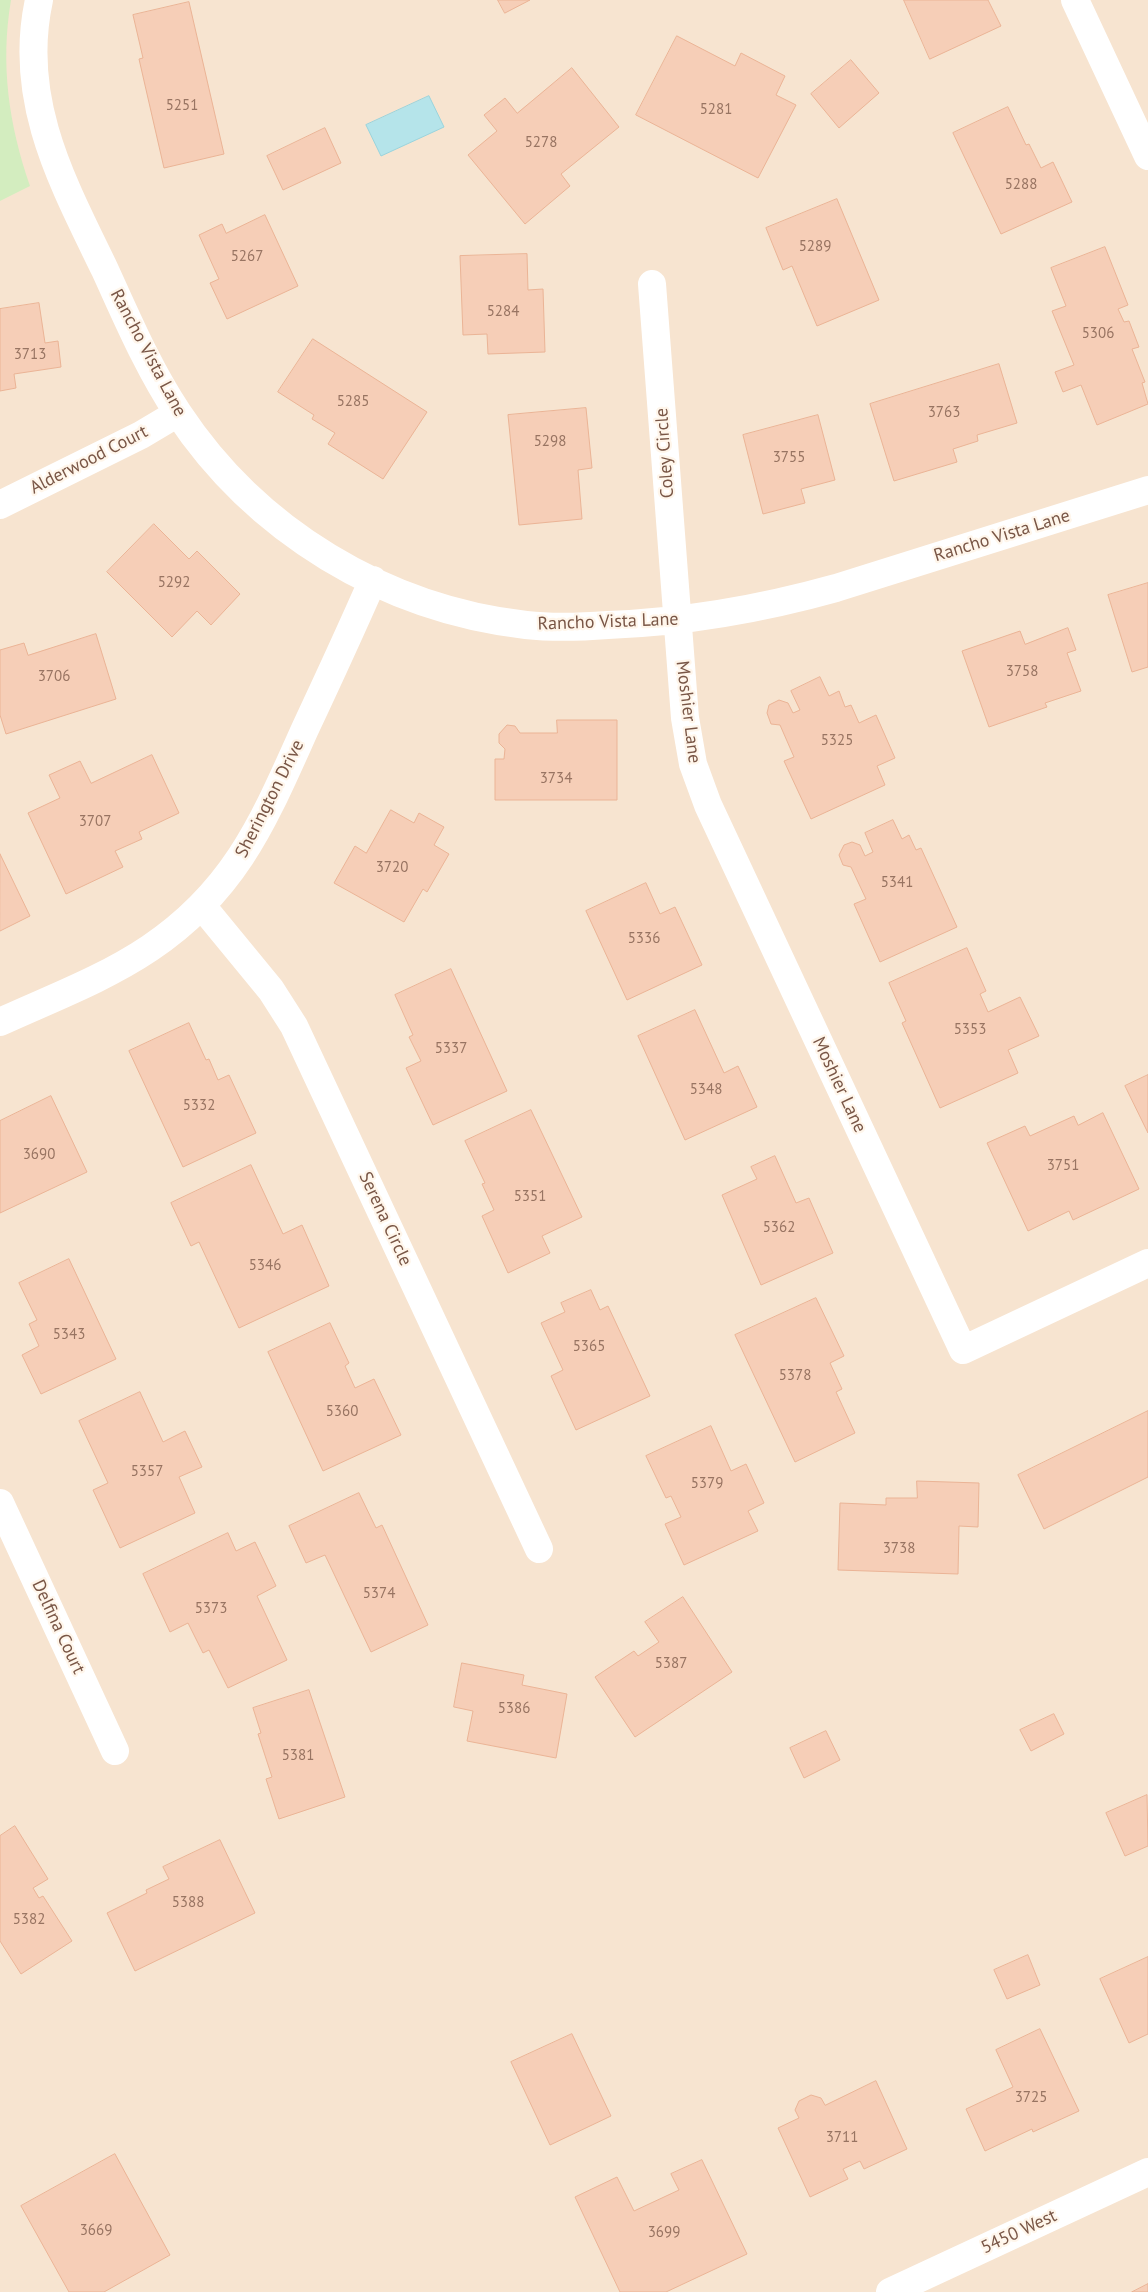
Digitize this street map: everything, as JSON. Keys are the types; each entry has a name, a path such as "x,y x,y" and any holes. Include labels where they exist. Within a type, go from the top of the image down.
{"street":[{"name":"Rancho Vista Lane","path":"39,0 33,41 34,73 37,102 53,158 148,361 178,413 222,470 278,523 336,563 407,597 485,619 527,625 569,627 678,621 790,600 836,588 1148,490"},
{"path":"1075,0 1148,156"},
{"name":"Coley Circle","path":"652,284 678,621"},
{"name":"Alderwood Court","path":"0,505 141,435 178,413"},
{"name":"Sherington Drive","path":"0,1022 124,964 149,948 202,906 238,863 266,816 373,580"},
{"name":"Moshier Lane","path":"678,621 688,741 702,792 963,1350 1148,1263"},
{"name":"Serena Circle","path":"202,906 271,990 294,1026 539,1549"},
{"name":"Delfina Court","path":"0,1503 115,1751"},
{"name":"5450 West","path":"890,2292 1148,2172"}],"shaded area":[{"path":"0,0 1148,0 1148,2292 0,2292"}],"green space":[{"path":"0,0 11,0 6,48 8,94 17,140 30,186 0,201"}],"water":[{"path":"429,96 444,127 381,156 366,125"}],"building":[{"path":"498,0 530,0 505,13"},
{"path":"904,0 988,0 1001,26 930,59"},
{"path":"189,2 224,154 164,168 139,59 143,58 133,15"},
{"path":"677,36 735,66 741,53 785,76 776,95 796,105 758,178 636,115"},
{"path":"851,60 879,93 839,128 811,94"},
{"path":"572,68 619,127 561,174 570,186 525,224 468,155 497,131 484,115 505,98 517,113"},
{"path":"1008,107 1026,145 1029,144 1041,168 1053,162 1072,202 1001,234 953,133"},
{"path":"325,128 341,163 283,190 267,156"},
{"path":"837,199 879,300 817,326 792,266 783,270 766,228"},
{"path":"265,215 298,286 227,319 210,283 219,279 199,235 222,224 226,233"},
{"path":"1105,247 1128,305 1118,309 1124,322 1129,321 1139,347 1132,349 1145,382 1142,383 1148,404 1097,425 1081,385 1063,392 1055,372 1074,365 1052,311 1066,306 1051,268"},
{"path":"527,254 528,290 543,289 545,352 488,354 487,334 463,335 460,256"},
{"path":"39,303 45,343 58,341 61,367 14,374 16,388 0,391 0,309"},
{"path":"313,339 427,412 383,479 328,444 335,433 312,419 314,415 278,392"},
{"path":"999,364 1017,423 977,435 978,441 953,449 957,462 894,481 870,404"},
{"path":"586,408 592,468 578,470 582,519 519,525 508,415"},
{"path":"818,415 835,480 801,489 805,503 763,514 743,435"},
{"path":"154,524 189,559 197,551 240,594 211,625 197,611 172,637 107,572"},
{"path":"1148,583 1148,667 1132,672 1108,595"},
{"path":"1068,628 1076,650 1067,653 1081,691 1045,703 1047,707 989,727 962,651 1020,631 1025,644"},
{"path":"96,634 116,699 6,734 0,715 0,650 24,643 28,655"},
{"path":"820,677 829,696 839,691 845,707 851,705 859,723 876,715 895,758 877,766 885,785 811,819 784,761 794,757 780,725 771,724 767,713 769,705 779,700 788,703 793,713 800,710 791,691"},
{"path":"557,720 617,720 617,800 495,800 495,759 504,759 505,749 499,743 499,734 507,725 515,726 520,733 557,733"},
{"path":"152,755 179,813 139,832 142,839 115,851 123,867 66,894 28,813 60,798 49,775 80,761 91,783"},
{"path":"391,810 414,823 419,813 444,827 434,845 449,854 427,892 423,889 404,922 334,883 355,846 366,853"},
{"path":"893,820 902,839 909,835 916,850 921,848 957,927 880,962 854,904 866,899 851,867 843,865 839,855 844,845 852,842 860,845 865,856 873,852 865,833"},
{"path":"0,854 30,916 0,931"},
{"path":"646,883 660,914 675,907 702,965 627,1000 586,911"},
{"path":"967,948 986,991 980,994 988,1012 1020,997 1039,1036 1008,1050 1018,1073 940,1108 902,1023 906,1021 889,983"},
{"path":"451,969 507,1091 433,1125 406,1068 421,1061 409,1037 413,1035 395,995"},
{"path":"695,1010 724,1073 738,1066 757,1107 685,1140 638,1036"},
{"path":"189,1023 206,1060 209,1059 218,1080 229,1075 256,1133 183,1167 129,1051"},
{"path":"1148,1075 1148,1133 1125,1086"},
{"path":"51,1096 87,1172 0,1213 0,1121"},
{"path":"531,1110 582,1217 542,1236 550,1253 508,1273 482,1216 494,1210 482,1184 485,1183 465,1141"},
{"path":"1103,1113 1139,1189 1073,1220 1069,1211 1028,1231 987,1143 1025,1126 1030,1136 1074,1116 1078,1125"},
{"path":"775,1156 796,1203 809,1198 833,1253 761,1285 722,1195 757,1179 751,1167"},
{"path":"251,1165 283,1234 302,1225 329,1286 239,1328 199,1242 191,1246 171,1203"},
{"path":"69,1259 116,1359 41,1394 22,1355 39,1346 29,1324 37,1320 19,1283"},
{"path":"591,1290 600,1310 608,1306 650,1396 576,1430 551,1376 563,1370 541,1323 565,1312 561,1303"},
{"path":"816,1298 844,1356 830,1363 842,1389 836,1392 855,1433 795,1462 735,1335"},
{"path":"330,1323 349,1363 345,1366 355,1388 374,1379 401,1435 323,1471 268,1352"},
{"path":"140,1392 163,1442 185,1431 202,1467 179,1477 195,1513 120,1548 93,1490 108,1483 79,1421"},
{"path":"1148,1411 1148,1477 1044,1529 1018,1475"},
{"path":"711,1426 731,1471 746,1464 764,1503 748,1511 758,1531 684,1565 665,1524 681,1517 671,1496 666,1498 646,1456"},
{"path":"917,1481 979,1483 978,1527 959,1526 958,1574 838,1570 840,1503 886,1505 886,1498 917,1498"},
{"path":"359,1493 376,1528 382,1525 428,1625 371,1652 325,1555 306,1563 289,1526"},
{"path":"228,1533 236,1551 255,1542 276,1586 257,1596 287,1660 228,1688 209,1650 203,1653 188,1623 170,1632 143,1574"},
{"path":"683,1597 732,1672 635,1737 595,1677 634,1651 638,1656 659,1642 645,1622"},
{"path":"462,1663 524,1675 522,1685 567,1694 556,1758 467,1741 473,1711 454,1707"},
{"path":"309,1690 345,1797 279,1819 266,1779 272,1777 258,1734 261,1733 253,1708"},
{"path":"1054,1714 1064,1734 1031,1751 1020,1730"},
{"path":"826,1731 840,1760 804,1778 790,1748"},
{"path":"1147,1795 1148,1846 1125,1856 1106,1813"},
{"path":"15,1826 48,1879 33,1888 39,1898 43,1896 72,1941 21,1974 0,1941 0,1836"},
{"path":"220,1840 255,1913 135,1971 107,1913 147,1893 146,1890 169,1879 163,1867"},
{"path":"1028,1955 1040,1985 1007,1999 994,1970"},
{"path":"1148,1957 1148,2034 1129,2043 1100,1979"},
{"path":"1040,2029 1079,2111 1033,2132 1032,2129 985,2151 966,2109 1013,2087 996,2050"},
{"path":"572,2034 611,2116 550,2145 511,2062"},
{"path":"876,2081 907,2149 864,2169 860,2161 843,2169 848,2179 810,2197 778,2128 799,2118 795,2110 799,2101 811,2095 821,2098 825,2105"},
{"path":"115,2154 170,2255 104,2292 69,2292 21,2206"},
{"path":"702,2160 747,2254 666,2292 620,2292 575,2197 617,2177 634,2211 679,2190 671,2174"},
{"path":"1148,2284 1148,2292 1132,2292"}]}
